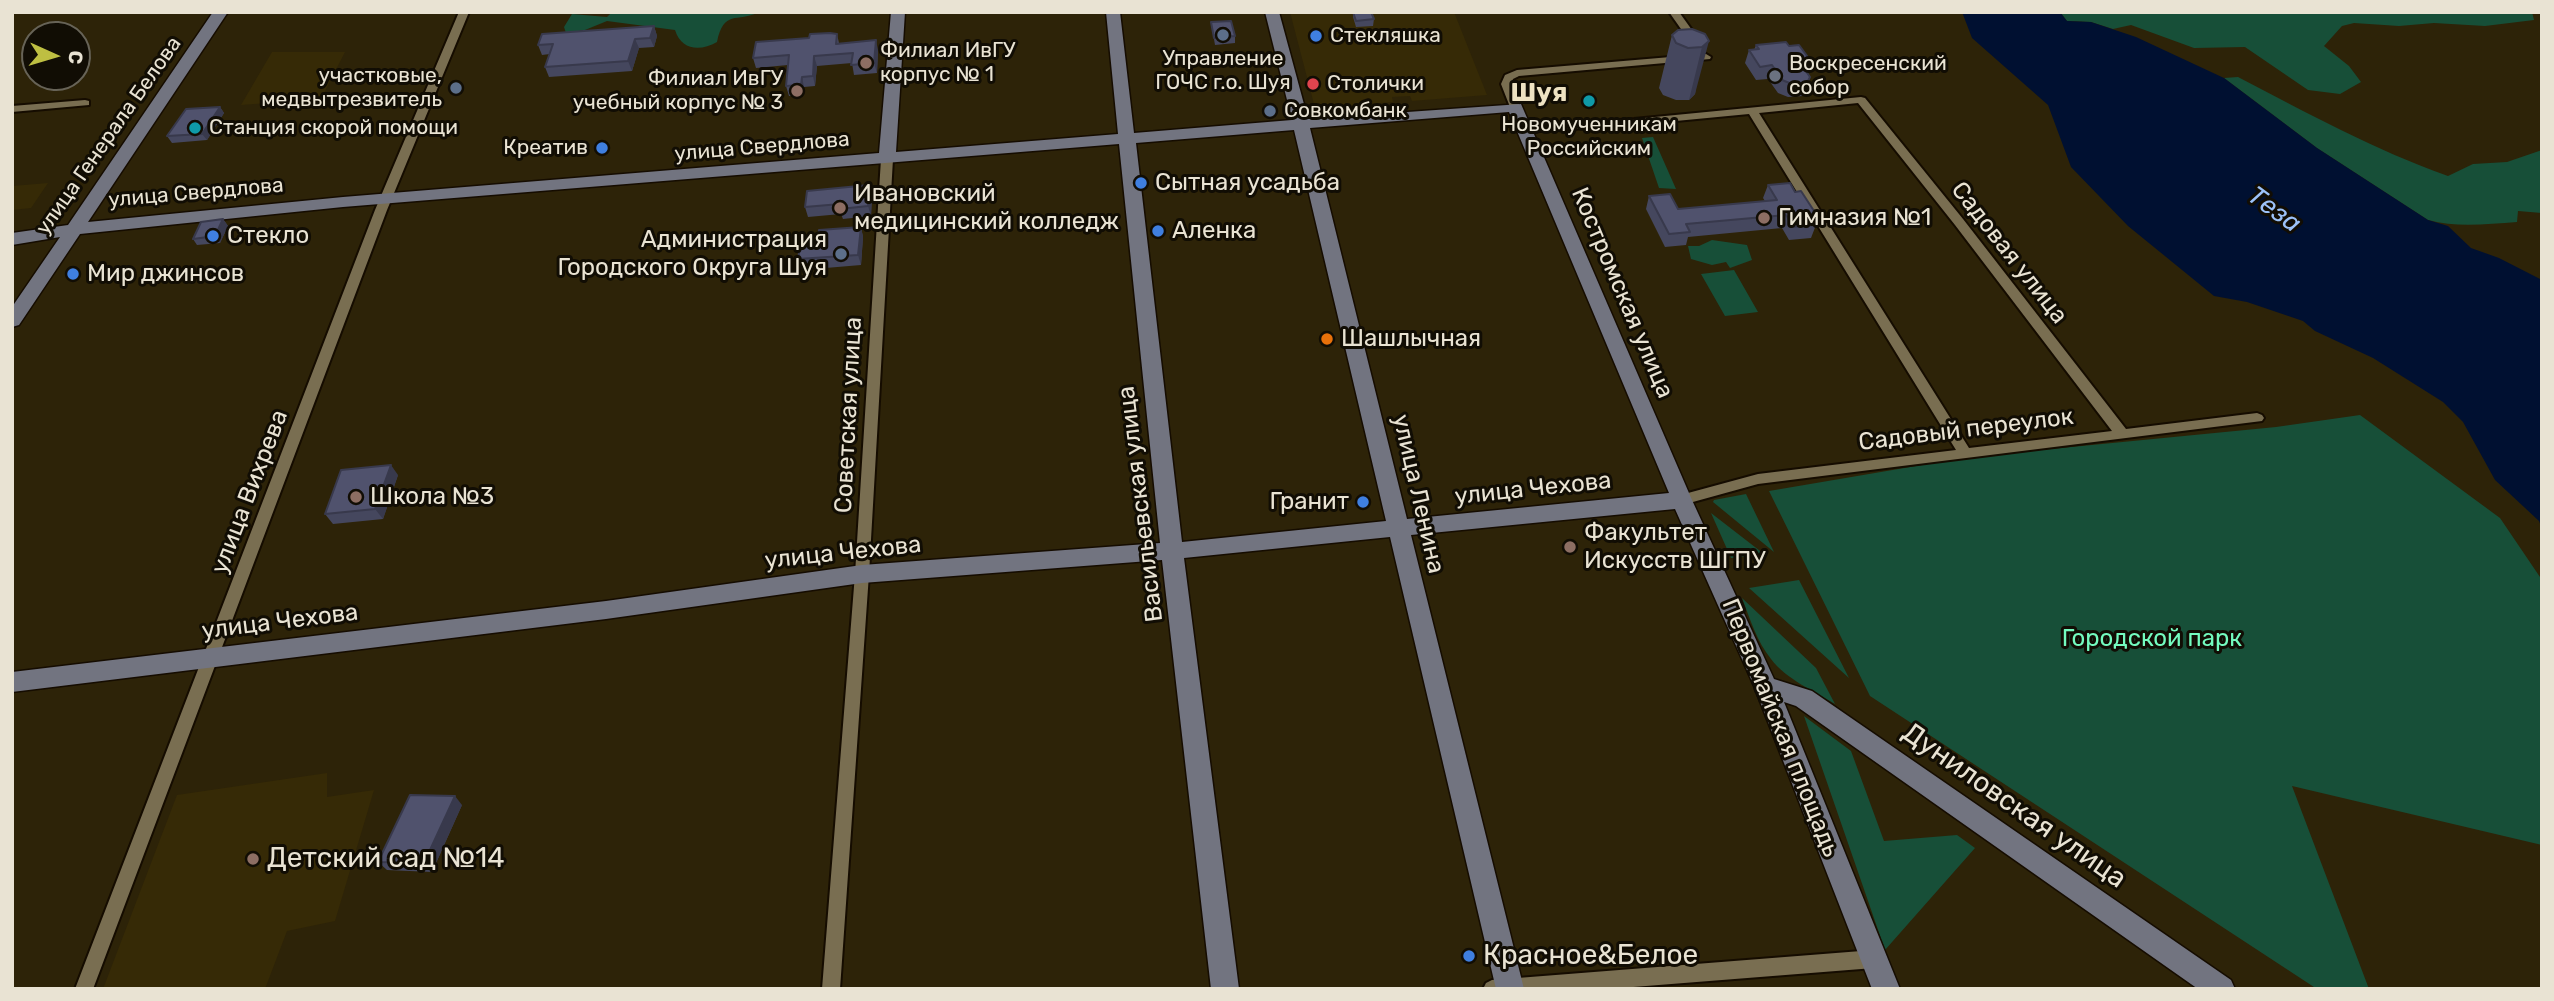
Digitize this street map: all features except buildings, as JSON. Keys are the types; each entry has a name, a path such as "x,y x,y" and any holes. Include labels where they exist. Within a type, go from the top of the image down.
{"main road":[{"name":"улица Генерала Белова","path":"12,321 221,12"},
{"name":"Советская улица","path":"887,159 898,12"},
{"name":"Васильевская улица","path":"1113,12 1172,551 1225,989"},
{"name":"улица Ленина","path":"1272,12 1483,864 1504,988"},
{"name":"улица Свердлова","path":"12,239 73,229 385,199 1516,107"},
{"name":"Костромская улица","path":"1516,107 1682,500"},
{"name":"улица Чехова","path":"12,681 606,610 862,574 1172,551 1682,500"},
{"name":"Первомайская площадь","path":"1682,500 1766,686 1886,989"},
{"name":"Дуниловская улица","path":"1766,686 1804,698 2221,989"}],"street":[{"name":"улица Вихрева","path":"84,989 385,199 464,12"},
{"path":"1516,107 1506,85 1509,77 1517,73 1706,57 1674,12"},
{"name":"Садовая улица","path":"1752,110 1861,100 1968,232 2122,434"},
{"path":"12,109 85,103"},
{"path":"1525,129 1634,122 1752,110 1964,452"},
{"name":"Советская улица","path":"831,989 862,574 887,159"},
{"name":"Садовый переулок","path":"1682,500 1758,479 2257,418"},
{"path":"1504,988 1874,959"}],"shaded area":[{"path":"1290,12 1454,12 1487,95 1412,101 1410,96 1392,97 1393,102 1315,108"},
{"path":"272,52 345,52 318,105 280,110 281,102 241,105"},
{"path":"48,183 31,208 12,210 12,186"},
{"name":"Детский сад №14","path":"327,773 327,797 374,790 335,921 287,931 265,989 103,989 177,795"}],"green space":[{"path":"612,12 760,12 727,21 717,42 698,48 682,42 675,30 607,21 585,30 566,33 564,27 572,14 607,17"},
{"path":"2060,12 2532,12 2534,20 2485,26 2354,23 2342,26 2324,46 2349,66 2361,82 2340,94 2308,90 2245,47 2194,48 2131,25 2113,29 2091,22 2067,21"},
{"path":"2238,77 2368,143 2448,176 2473,164 2507,162 2542,150 2542,213 2518,211 2517,222 2461,225 2428,220 2317,148 2224,78"},
{"path":"1653,137 1676,189 1659,188 1642,138"},
{"path":"1712,240 1747,245 1752,260 1730,268 1726,262 1712,265 1691,259 1688,246 1699,246"},
{"path":"1734,270 1758,312 1725,316 1701,274"},
{"name":"Городской парк","path":"2360,415 2500,518 2542,580 2542,845 2292,786 2369,989 2317,989 1870,696 1769,491 1969,457 2276,427"},
{"path":"1746,494 1774,552 1713,502"},
{"path":"1711,513 1764,554 1731,558"},
{"path":"1799,580 1849,678 1749,588"},
{"path":"1742,598 1816,668 1835,704 1792,679 1777,666 1758,638"},
{"path":"1804,716 1851,751 1884,841 1957,835 1975,848 1885,950"}],"water":[{"name":"Теза","path":"1962,12 2060,12 2067,21 2091,22 2136,37 2224,78 2317,148 2428,220 2448,226 2471,248 2499,258 2542,280 2542,529 2539,521 2495,480 2463,422 2443,402 2373,358 2315,331 2303,321 2247,302 2214,296 2128,226 2071,167 2048,105 1972,38"}],"place":[{"name":"Управление ГОЧС г.о. Шуя","path":"1223,35"},
{"name":"Стекляшка","path":"1316,36"},
{"name":"Филиал ИвГУ корпус № 1","path":"866,63"},
{"name":"Воскресенский собор","path":"1775,76"},
{"name":"Столички","path":"1313,84"},
{"name":"участковые, медвытрезвитель","path":"456,88"},
{"name":"Филиал ИвГУ учебный корпус № 3","path":"797,91"},
{"name":"Новомученникам Российским","path":"1589,101"},
{"name":"Совкомбанк","path":"1270,111"},
{"name":"Станция скорой помощи","path":"195,128"},
{"name":"Креатив","path":"602,148"},
{"name":"Сытная усадьба","path":"1141,183"},
{"name":"Ивановский медицинский колледж","path":"840,208"},
{"name":"Гимназия №1","path":"1764,218"},
{"name":"Аленка","path":"1158,231"},
{"name":"Стекло","path":"213,236"},
{"name":"Администрация Городского Округа Шуя","path":"841,254"},
{"name":"Мир джинсов","path":"73,274"},
{"name":"Шашлычная","path":"1327,339"},
{"name":"Школа №3","path":"356,497"},
{"name":"Гранит","path":"1363,502"},
{"name":"Факультет Искусств ШГПУ","path":"1570,547"},
{"name":"Детский сад №14","path":"253,859"},
{"name":"Красное&Белое","path":"1469,956"}],"district":[{"name":"Шуя","path":"1539,93"}]}
